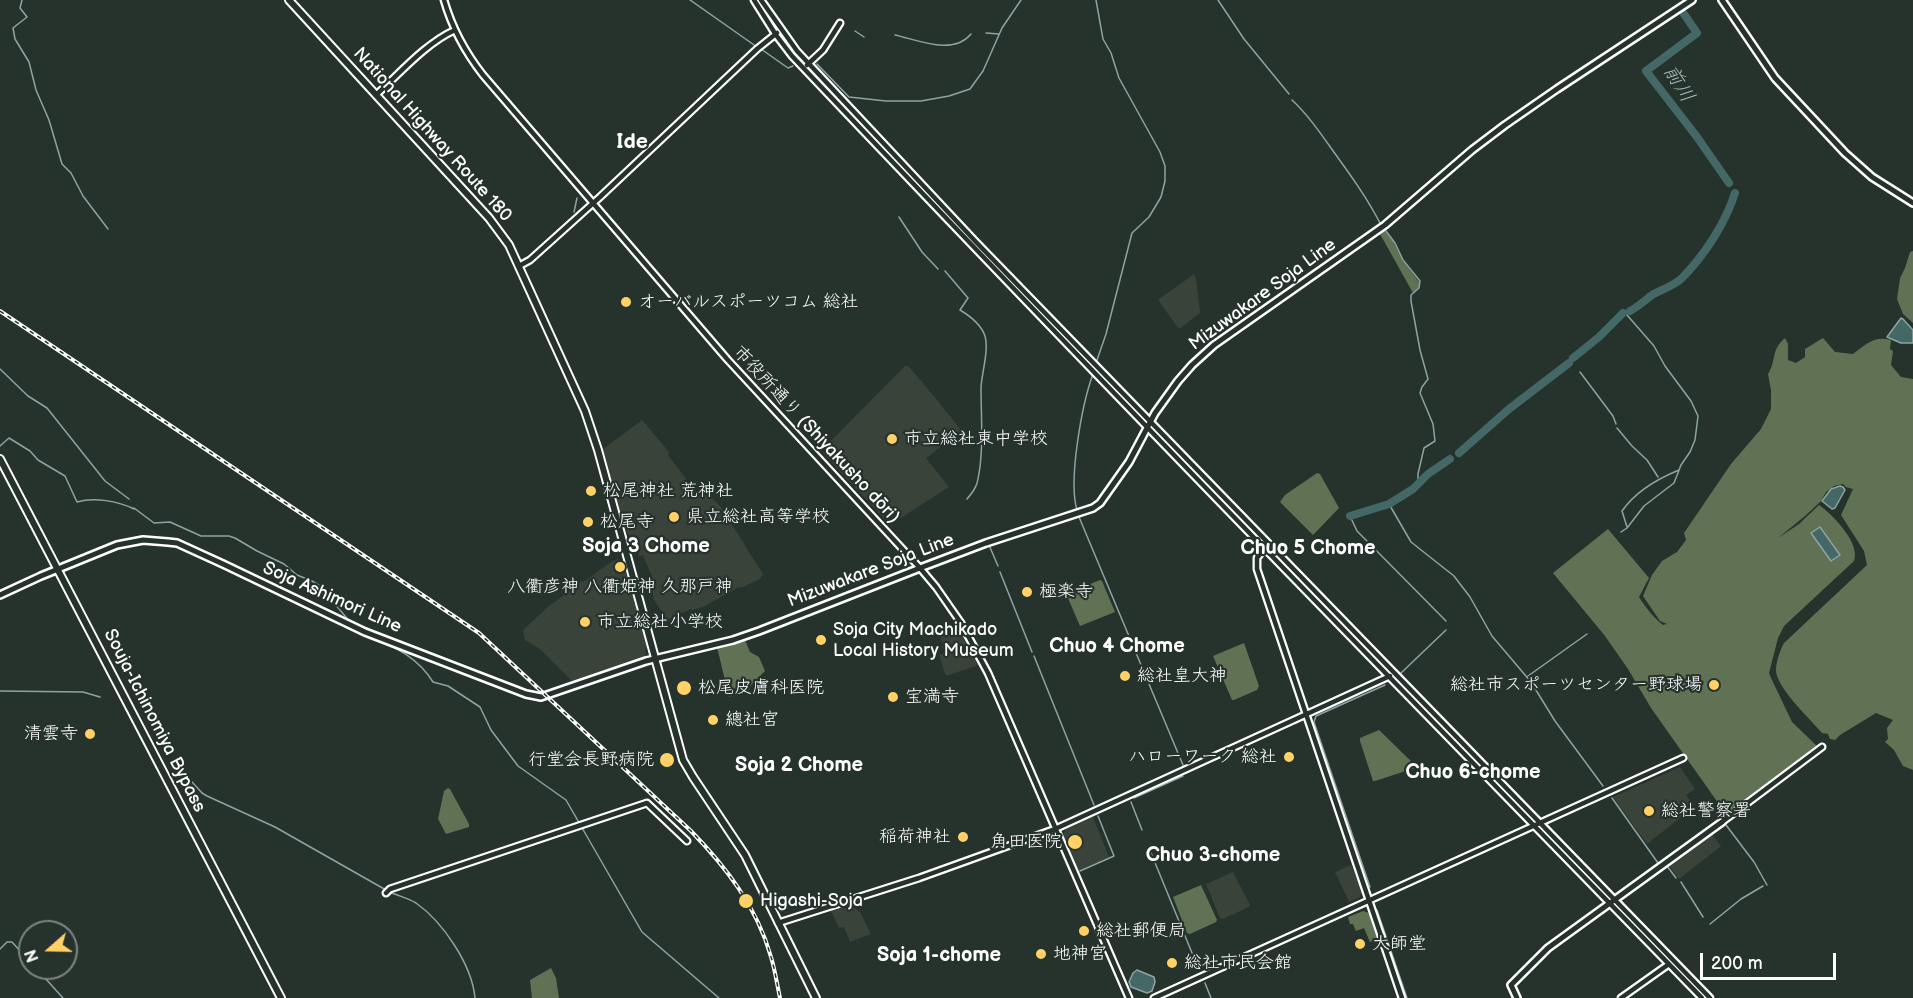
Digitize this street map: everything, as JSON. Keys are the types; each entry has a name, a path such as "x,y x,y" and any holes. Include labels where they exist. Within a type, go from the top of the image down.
{"highway":[{"name":"National Highway Route 180","path":"289,0 489,218 509,245 590,425 684,760 745,855 816,998"},
{"name":"Souja-Ichinomiya Bypass","path":"0,459 281,998"}],"main road":[{"name":"Mizuwakare Soja Line","path":"655,658 713,645 759,631 986,543 1093,508 1100,503 1129,462 1178,381 1214,345 1385,225 1472,150 1505,125 1692,0"},
{"path":"1722,0 1775,78 1837,145 1872,177 1913,203"},
{"name":"Soja Ashimori Line","path":"0,595 118,545 154,540 177,543 365,632 535,696 547,696 655,658"},
{"path":"1517,998 1512,985 1538,957 1722,822"}],"street":[{"name":"市役所通り (Shiyakusho dōri)","path":"444,0 454,30 475,65 592,204 727,358 920,568 950,608 982,660 1129,998"},
{"path":"754,0 776,34 806,66 1266,547 1539,823 1702,998"},
{"path":"761,0 806,66"},
{"path":"806,66 823,50 840,23"},
{"path":"376,95 430,45 454,30"},
{"path":"519,266 531,260 757,49 781,31"},
{"path":"1266,547 1257,558 1256,564 1402,998"},
{"path":"778,923 919,878 1055,829 1392,675"},
{"path":"1392,675 1534,826 1710,998"},
{"path":"1722,822 1822,747"},
{"path":"1154,998 1683,758"},
{"path":"387,891 647,803 687,841"},
{"path":"1621,998 1669,964"}],"shaded area":[{"path":"1194,274 1200,313 1179,329 1158,300"},
{"name":"市立総社東中学校","path":"905,366 908,366 923,383 962,431 926,458 949,487 890,525 823,453 827,450 825,447"},
{"name":"県立総社高等学校","path":"642,420 669,452 668,455 696,492 702,488 720,506 763,574 760,579 737,588 705,606 691,609 667,620 654,600 652,589 648,589 646,579 652,576 643,555 639,557 637,548 625,529 602,450"},
{"name":"市立総社小学校","path":"618,559 620,565 625,564 625,571 648,647 645,649 646,654 644,658 572,681 540,649 525,640 523,630 582,581"},
{"path":"956,625 978,665 946,676 939,655 944,653 938,632"},
{"path":"1680,767 1695,789 1686,795 1694,807 1647,844 1613,797"},
{"path":"1093,817 1109,857 1079,871 1063,835 1066,829"},
{"path":"1711,833 1721,846 1679,879 1668,864"},
{"path":"1351,865 1362,891 1360,897 1349,902 1335,872"},
{"path":"1233,872 1250,905 1223,919 1220,918 1206,884"},
{"path":"848,904 860,912 871,934 850,942 844,927 839,928 830,909"}],"green space":[{"path":"1385,231 1419,282 1419,287 1413,293 1380,234"},
{"path":"1913,251 1913,323 1903,314 1897,299 1900,278 1910,252"},
{"path":"1785,338 1788,344 1788,360 1796,363 1805,357 1805,349 1823,338 1835,352 1853,354 1875,340 1891,340 1890,349 1893,351 1891,365 1901,377 1913,379 1913,770 1903,766 1894,750 1885,742 1888,739 1887,728 1893,720 1876,713 1835,740 1830,739 1828,734 1822,733 1795,703 1782,686 1776,671 1784,643 1867,565 1864,551 1841,515 1853,489 1843,484 1834,486 1805,516 1778,538 1799,524 1819,505 1838,522 1849,538 1855,554 1854,561 1784,626 1778,638 1769,673 1792,722 1817,746 1726,814 1651,708 1605,636 1553,573 1608,529 1649,578 1639,597 1656,619 1663,625 1667,624 1660,621 1643,596 1652,575 1662,561 1677,552 1686,540 1684,533 1731,464 1761,429 1771,409 1768,374 1775,351"},
{"path":"1317,473 1320,474 1339,508 1313,535 1280,502 1285,495"},
{"path":"1100,580 1115,612 1080,626 1067,596 1068,593"},
{"path":"745,640 750,652 759,657 765,671 746,690 729,697 717,647"},
{"path":"1244,643 1259,686 1257,690 1232,700 1213,656"},
{"path":"1379,730 1416,766 1415,768 1373,781 1360,738"},
{"path":"448,788 469,827 446,834 438,819 444,791"},
{"path":"1201,885 1217,920 1190,934 1187,933 1173,897"},
{"path":"1363,911 1369,913 1377,937 1376,940 1370,942 1364,928 1356,931 1348,917"},
{"path":"551,968 556,978 559,998 532,998 530,980"}],"water":[{"path":"1901,318 1913,330 1913,343 1901,343 1887,337"},
{"path":"1840,486 1845,490 1835,508 1832,509 1822,501 1831,489"},
{"path":"1820,527 1840,555 1831,561 1811,533"},
{"path":"1137,970 1154,977 1152,991 1147,993 1131,987 1129,982"}],"waterway":[{"path":"22,0 20,8 27,17 13,28 15,39 29,62 36,90 49,120 62,164 71,173 83,196 108,229"},
{"path":"690,0 757,47"},
{"path":"817,64 849,97 886,101 921,101 949,96 970,89 983,71 1002,28 1021,0"},
{"path":"1096,0 1103,39 1111,53 1119,78 1160,152 1165,166 1165,181 1161,197 1149,217 1132,233 1106,334 1096,363"},
{"path":"1218,0 1244,39 1289,94"},
{"name":"前川","path":"1684,14 1697,33 1646,71 1729,183"},
{"path":"855,31 864,37"},
{"path":"986,33 999,34"},
{"path":"895,35 924,43 945,45 964,41 971,34"},
{"path":"761,49 788,68 793,66"},
{"path":"1292,100 1313,123 1344,166 1380,223"},
{"name":"前川","path":"1630,311 1652,295 1671,286 1690,270 1720,228 1735,193"},
{"path":"574,212 577,198"},
{"path":"899,217 922,252 938,269"},
{"path":"1386,231 1403,260 1420,281 1419,288 1411,295 1411,301 1428,379 1420,393 1433,424 1435,441 1424,448 1418,483"},
{"path":"945,271 968,298 960,310 978,324 986,342 981,387 980,468 977,485 967,499"},
{"name":"前川","path":"1573,358 1623,313"},
{"path":"1621,532 1627,528 1644,506 1674,483 1695,440 1698,416 1691,401 1665,366 1654,346 1627,315"},
{"name":"前川","path":"1459,453 1509,409 1569,363"},
{"path":"0,369 28,396 47,408 105,481 129,499"},
{"path":"1580,372 1613,416 1616,424"},
{"path":"1077,510 1075,462 1085,404 1093,374"},
{"path":"1617,428 1647,460 1658,477"},
{"path":"0,446 9,438 30,451 38,460 65,476 77,502 106,501 134,509"},
{"name":"前川","path":"1350,516 1389,504 1413,489 1428,474 1450,459"},
{"path":"1627,527 1622,511 1634,497 1648,486 1679,470"},
{"path":"1389,504 1411,542 1454,576 1470,597 1492,636 1531,682 1555,721 1603,786"},
{"path":"134,508 154,523 170,522 201,536 235,538 320,586 350,622 368,630"},
{"path":"1350,516 1357,531 1446,621"},
{"path":"1079,517 1183,765"},
{"path":"989,545 998,566"},
{"path":"1000,572 1032,652"},
{"path":"1401,673 1446,630"},
{"path":"1528,676 1587,634"},
{"path":"372,637 414,660 433,682 448,686 480,707 491,730 518,766 566,800 642,932 719,998"},
{"path":"1034,656 1094,805"},
{"path":"1370,887 1314,722 1316,716 1385,685"},
{"path":"0,691 83,692 100,697"},
{"path":"174,762 202,793 275,827 386,890"},
{"path":"1134,798 1183,776"},
{"path":"1612,798 1658,863"},
{"path":"1131,802 1142,830"},
{"path":"1080,871 1114,856 1098,816"},
{"path":"1726,825 1754,862 1767,885"},
{"path":"1149,848 1199,970"},
{"path":"1667,866 1676,878"},
{"path":"1681,882 1703,917"},
{"path":"1710,924 1741,899 1763,886"},
{"path":"390,892 416,903 446,933 462,958 473,985 475,998"},
{"path":"1377,910 1407,998"},
{"path":"0,949 7,942 12,942 18,949"},
{"path":"47,980 63,998"},
{"path":"1205,983 1211,998"}],"railway":[{"path":"0,311 479,633 691,831 716,859 739,889 758,921 771,957 780,998"}],"place":[{"name":"オーバルスポーツコム 総社","path":"626,302"},
{"name":"市立総社東中学校","path":"892,439"},
{"name":"松尾神社 荒神社","path":"591,491"},
{"name":"県立総社高等学校","path":"674,517"},
{"name":"松尾寺","path":"588,522"},
{"name":"八衢彦神 八衢姫神 久那戸神","path":"620,567"},
{"name":"極楽寺","path":"1027,592"},
{"name":"市立総社小学校","path":"585,622"},
{"name":"Soja City Machikado Local History Museum","path":"821,640"},
{"name":"総社皇大神","path":"1125,676"},
{"name":"総社市スポーツセンター野球場","path":"1714,685"},
{"name":"松尾皮膚科医院","path":"684,688"},
{"name":"宝満寺","path":"893,697"},
{"name":"總社宮","path":"713,720"},
{"name":"清雲寺","path":"90,734"},
{"name":"ハローワーク 総社","path":"1289,757"},
{"name":"行堂会長野病院","path":"667,760"},
{"name":"総社警察署","path":"1649,811"},
{"name":"稲荷神社","path":"963,837"},
{"name":"角田医院","path":"1075,842"},
{"name":"Higashi-Soja","path":"746,901"},
{"name":"総社郵便局","path":"1084,931"},
{"name":"大師堂","path":"1360,944"},
{"name":"地神宮","path":"1041,954"},
{"name":"総社市民会館","path":"1172,963"}],"district":[{"name":"Ide","path":"632,143"},
{"name":"Soja 3 Chome","path":"646,547"},
{"name":"Chuo 5 Chome","path":"1308,549"},
{"name":"Chuo 4 Chome","path":"1117,647"},
{"name":"Soja 2 Chome","path":"799,766"},
{"name":"Chuo 6-chome","path":"1473,773"},
{"name":"Chuo 3-chome","path":"1213,856"},
{"name":"Soja 1-chome","path":"939,956"}]}
